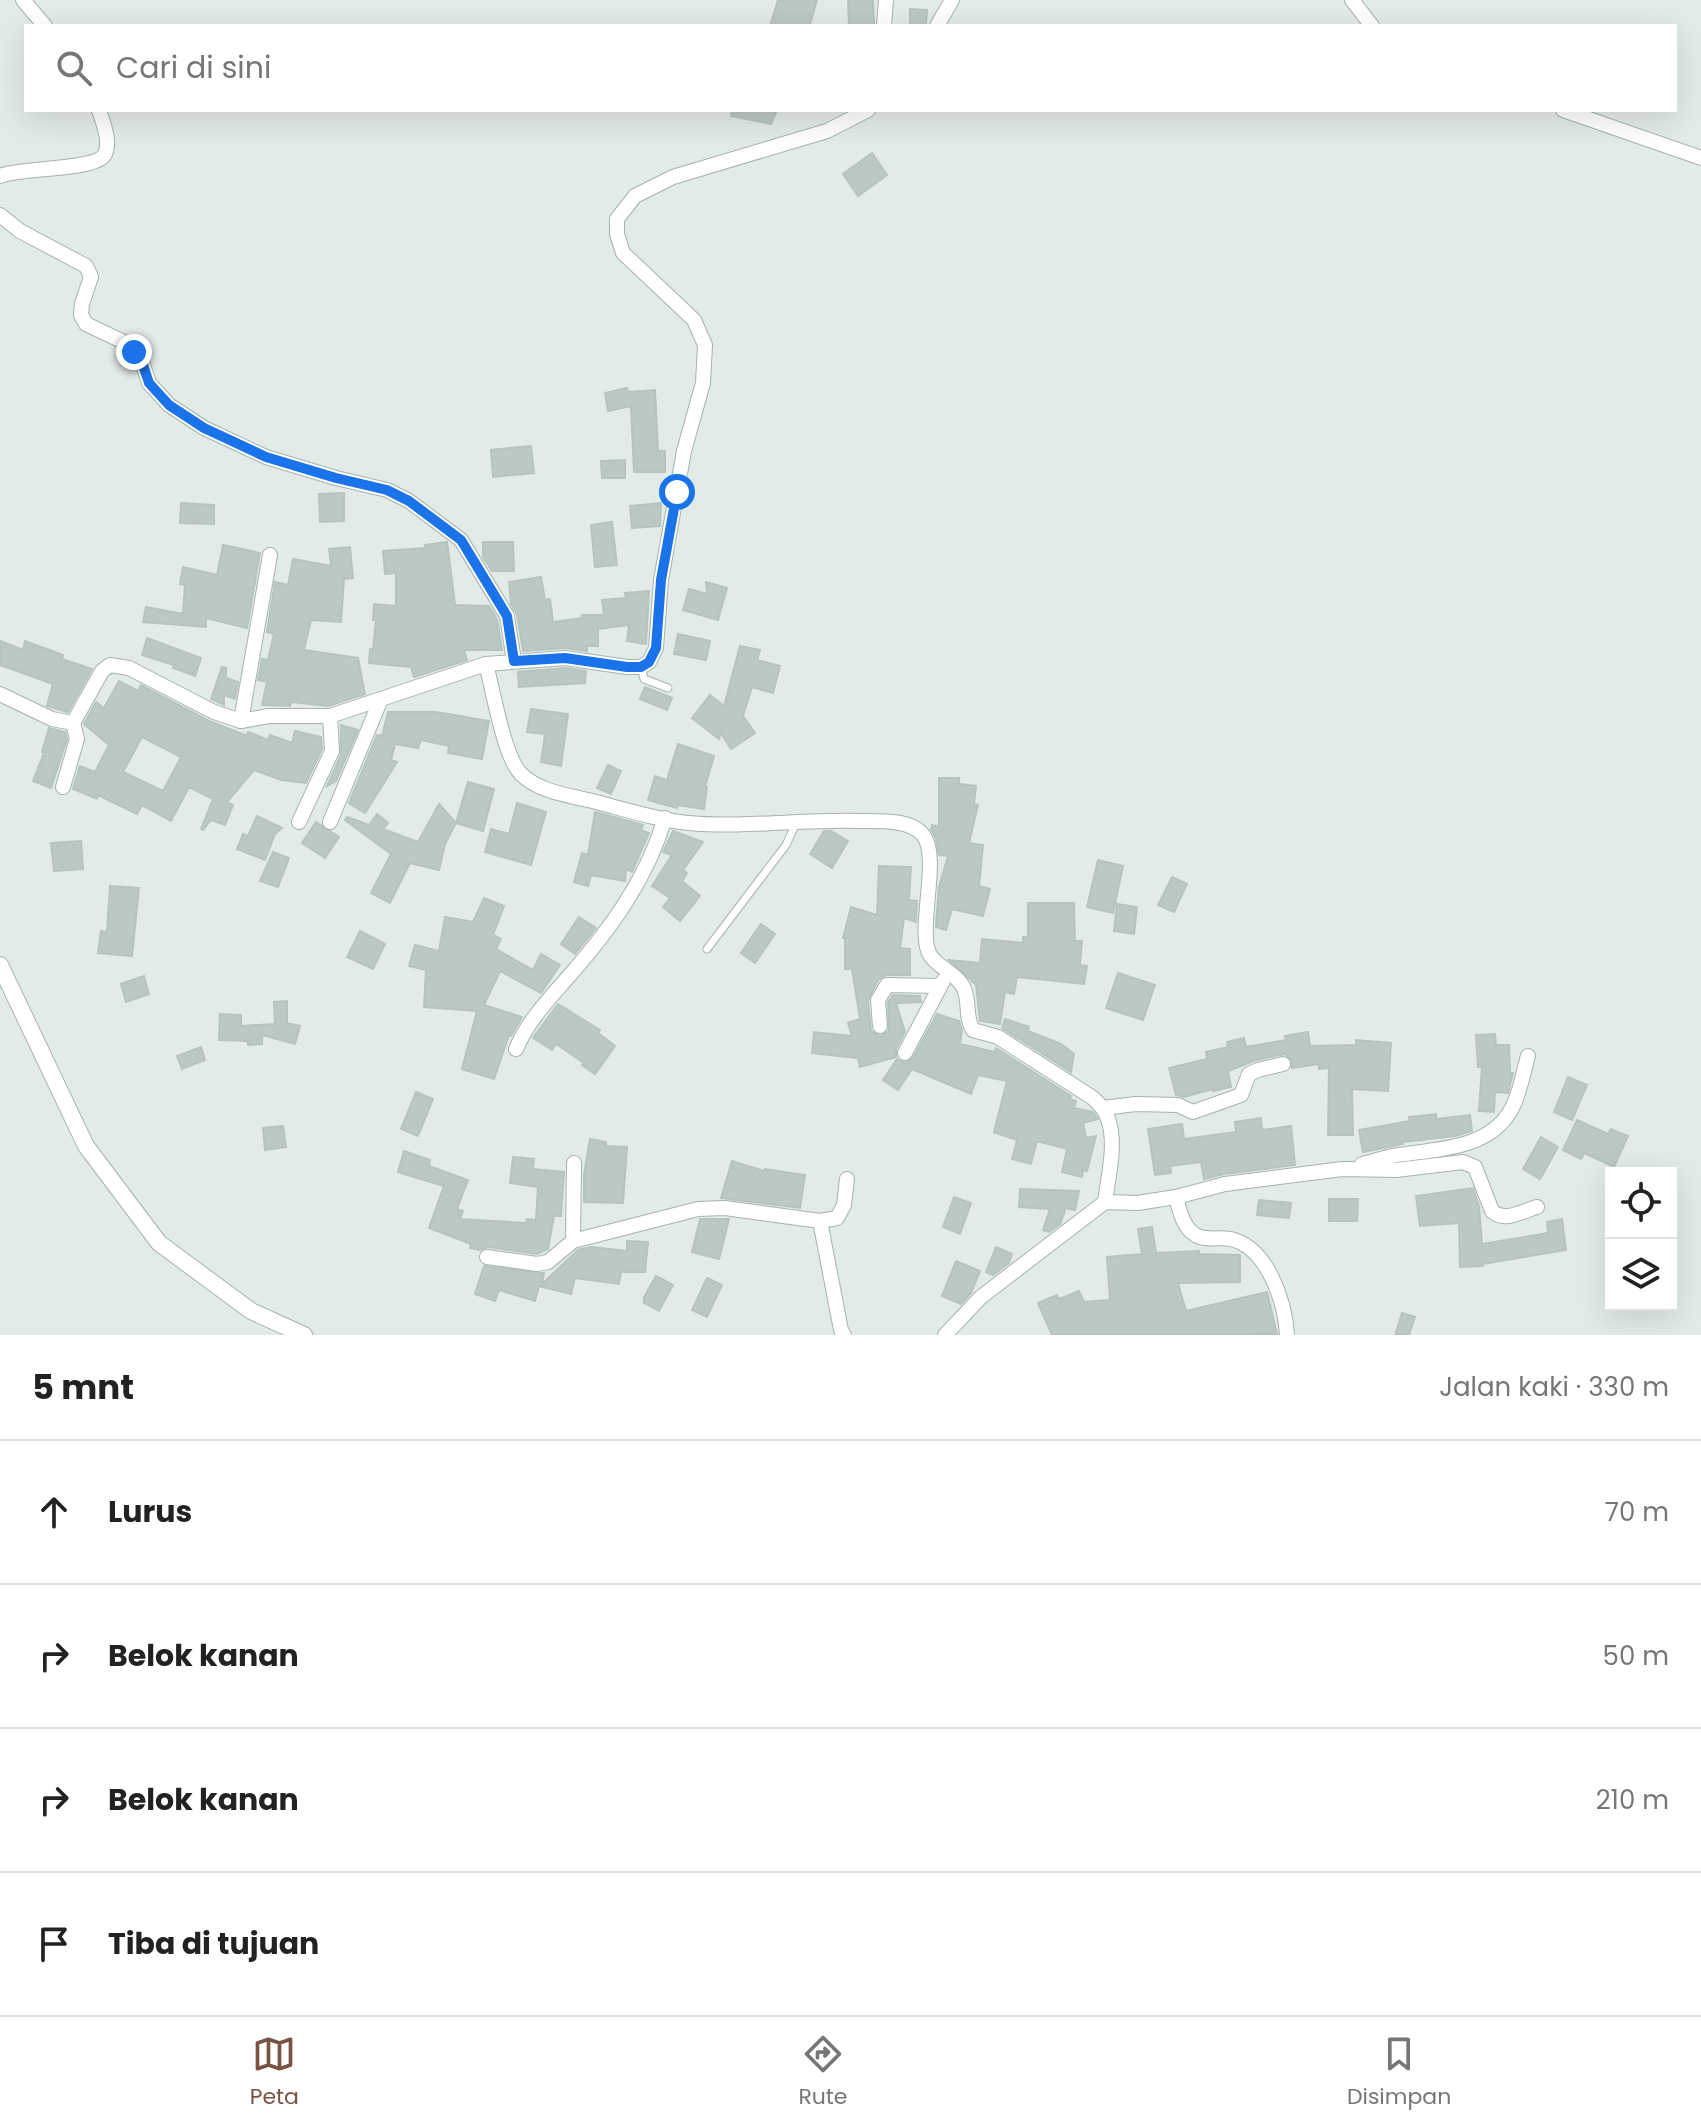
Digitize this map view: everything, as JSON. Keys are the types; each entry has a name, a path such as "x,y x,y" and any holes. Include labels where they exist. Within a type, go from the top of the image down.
{"street":[{"path":"23,0 43,24"},
{"path":"884,24 886,0"},
{"path":"938,24 952,0"},
{"path":"1352,0 1370,24"},
{"path":"0,176 13,170 69,167 101,159 106,153 107,140 100,112"},
{"path":"63,787 77,739 73,723 102,671 110,665 129,668 214,712 241,721 269,716 330,716 486,664 565,658 641,667 649,662 656,648 661,580 684,451 703,383 705,345 694,320 623,253 617,234 617,219 635,196 673,177 827,131 864,112"},
{"path":"1569,112 1701,158"},
{"path":"0,215 20,231 86,266 91,277 81,315 86,324 124,342 143,365 149,383 169,405 204,428 266,457 387,490 409,501 461,540 507,616 514,661"},
{"path":"241,721 270,555"},
{"path":"486,664 511,760 521,774 537,786 665,818 702,823 883,821 913,826 923,834 930,873 927,943 930,956 949,970 964,989 969,1024 973,1030 998,1037 1093,1098 1103,1108 1109,1120 1111,1151 1105,1202"},
{"path":"0,694 52,719 73,723"},
{"path":"330,822 381,699"},
{"path":"299,822 330,759 330,716"},
{"path":"516,1049 526,1025 615,920 641,880 651,861 665,818"},
{"path":"0,965 86,1146 159,1243 251,1311 304,1335"},
{"path":"905,1053 949,970"},
{"path":"880,1026 878,1000 881,990 887,985 940,986"},
{"path":"945,1335 981,1297 1105,1202 1137,1203 1176,1197 1225,1184 1342,1169 1471,1142 1503,1121 1512,1108 1528,1056"},
{"path":"1103,1108 1164,1104 1178,1105 1193,1112 1204,1110 1241,1095 1249,1074 1283,1064"},
{"path":"1342,1169 1396,1170 1463,1162 1475,1167 1492,1211 1497,1216 1507,1217 1537,1207"},
{"path":"573,1241 574,1163"},
{"path":"487,1257 537,1264 548,1262 573,1241 698,1209 725,1208 820,1221 837,1218 847,1179"},
{"path":"1176,1197 1187,1228 1199,1237 1232,1240 1251,1249 1271,1271 1287,1335"},
{"path":"820,1221 844,1335"}],"lane":[{"path":"641,667 644,679 668,688"},
{"path":"707,949 786,845 797,821"}],"building":[{"path":"778,0 817,0 810,24 771,24"},
{"path":"848,0 873,0 874,24 849,24"},
{"path":"910,9 927,10 926,24 910,24"},
{"path":"732,112 776,112 771,124 731,116"},
{"path":"872,153 887,175 858,196 843,174"},
{"path":"627,388 628,392 655,390 658,451 665,451 665,472 634,472 631,406 608,411 605,393"},
{"path":"531,446 534,473 493,477 491,450"},
{"path":"625,460 625,478 602,478 601,461"},
{"path":"344,493 344,521 320,522 319,494"},
{"path":"181,503 214,505 214,524 180,523"},
{"path":"661,503 660,526 632,528 630,506"},
{"path":"612,522 617,565 595,567 591,525"},
{"path":"447,542 455,605 489,606 497,619 502,650 464,650 467,660 414,677 411,667 369,663 376,620 373,620 374,604 396,606 396,573 385,574 383,551 426,548 425,545"},
{"path":"483,542 513,542 514,571 492,571 483,557"},
{"path":"223,545 260,553 247,628 206,618 206,627 143,622 146,607 183,614 185,585 180,584 183,567 217,575"},
{"path":"350,547 353,578 344,579 341,622 311,620 304,650 358,658 365,694 328,706 291,702 290,706 262,705 267,682 258,680 262,659 268,660 274,634 267,632 275,582 288,585 293,559 331,566 329,549"},
{"path":"541,577 545,600 550,599 553,622 582,618 582,615 604,615 602,600 626,598 625,593 649,591 646,644 627,641 629,625 598,629 598,646 587,646 587,651 564,648 523,651 517,614 511,604 509,582"},
{"path":"706,582 727,588 718,620 683,610 689,589 707,594"},
{"path":"678,634 710,641 706,660 674,654"},
{"path":"147,638 201,658 195,676 173,668 174,665 142,655"},
{"path":"0,641 23,650 25,641 92,669 68,712 47,706 53,684 0,665"},
{"path":"740,646 760,650 757,660 780,666 773,693 752,687 743,716 755,733 731,749 721,733 719,739 692,718 710,695 724,706"},
{"path":"222,667 226,668 226,678 238,682 235,699 224,695 224,705 211,699"},
{"path":"565,668 586,671 585,683 519,687 518,672"},
{"path":"119,681 138,691 141,685 209,721 247,736 248,732 268,740 270,735 292,743 295,731 321,737 322,749 306,783 281,780 254,770 227,802 233,805 225,825 211,820 203,830 213,799 189,787 171,821 142,805 137,814 98,795 97,799 73,789 80,766 95,772 109,745 84,724 96,702 104,708","holes":["142,737 181,757 163,791 123,772"]},
{"path":"645,687 672,698 667,710 640,699"},
{"path":"531,709 568,714 561,766 541,762 545,734 527,732"},
{"path":"388,712 436,712 489,721 482,759 448,753 449,746 421,740 418,748 395,744 391,760 397,762 365,813 349,803 377,735 382,736"},
{"path":"341,725 358,730 336,781 327,786 341,755"},
{"path":"49,728 65,732 67,739 51,788 33,781 44,753"},
{"path":"678,744 714,756 705,787 704,809 678,805 677,808 648,800 655,776 667,780"},
{"path":"608,765 621,771 611,794 597,788"},
{"path":"939,778 959,778 959,784 976,786 974,804 978,805 969,843 983,845 979,886 990,889 983,916 952,909 946,930 936,925 939,887 948,856 939,855 931,829 932,825 939,827"},
{"path":"468,782 494,789 483,831 456,823"},
{"path":"517,803 546,812 531,865 485,852 491,829 509,834"},
{"path":"439,804 456,823 445,844 439,870 410,863 390,903 371,893 391,854 345,820 347,817 369,825 377,814 388,823 383,829 418,842"},
{"path":"595,812 643,825 641,830 649,833 632,872 626,869 625,881 591,875 588,886 574,882 582,853 588,855"},
{"path":"257,816 282,828 275,834 265,860 237,849 243,834 248,836"},
{"path":"316,822 339,837 325,858 302,843"},
{"path":"673,831 703,842 683,870 687,873 682,881 700,896 680,921 663,907 670,898 652,886 672,855 663,852"},
{"path":"824,831 831,831 848,841 832,868 810,854"},
{"path":"81,841 83,869 54,871 51,843"},
{"path":"273,852 289,858 278,887 260,881"},
{"path":"1098,860 1123,866 1113,913 1087,907"},
{"path":"879,866 911,867 909,900 917,901 916,922 904,918 900,948 910,949 910,975 886,975 878,980 868,1000 871,1031 880,1036 889,1031 888,1002 893,995 920,996 921,1002 896,1003 905,1032 896,1049 896,1057 860,1067 858,1058 812,1053 814,1032 852,1036 848,1023 860,1019 852,969 845,969 843,938 851,907 877,915"},
{"path":"1172,877 1187,884 1174,912 1158,905"},
{"path":"110,886 139,888 132,956 98,953 101,931 107,932"},
{"path":"484,898 504,906 493,935 501,939 496,949 533,970 541,954 560,965 541,993 500,971 484,1005 522,1017 509,1035 494,1079 462,1069 477,1011 424,1007 426,970 409,966 415,945 439,951 445,917 473,922"},
{"path":"1028,903 1074,903 1075,941 1082,941 1080,965 1087,966 1084,984 1017,977 1014,994 1005,992 1000,1024 980,1021 976,985 949,960 980,963 982,939 1023,943 1023,937 1028,937"},
{"path":"1117,904 1137,907 1134,934 1114,931"},
{"path":"579,917 596,928 575,954 561,944"},
{"path":"761,924 775,934 755,963 741,953"},
{"path":"360,931 385,944 373,969 347,957"},
{"path":"1118,973 1155,985 1143,1020 1106,1008"},
{"path":"144,976 149,994 126,1002 121,984"},
{"path":"287,1001 287,1023 300,1026 295,1044 262,1035 262,1044 219,1040 220,1014 241,1015 241,1026 275,1024 274,1002"},
{"path":"558,1004 600,1030 598,1033 615,1046 595,1074 556,1044 552,1050 533,1038"},
{"path":"937,1014 959,1021 962,1030 960,1044 995,1052 996,1048 1071,1096 1069,1099 1076,1101 1074,1108 1093,1112 1098,1119 1083,1123 1086,1138 1096,1136 1087,1171 1083,1170 1082,1177 1062,1172 1067,1149 1037,1141 1031,1164 1012,1159 1017,1140 994,1132 1007,1081 978,1075 971,1094 912,1069 898,1090 883,1080 897,1059 905,1063 913,1058"},
{"path":"1005,1019 1029,1027 1028,1031 1061,1044 1074,1054 1071,1072 1002,1028"},
{"path":"1308,1032 1310,1046 1356,1045 1356,1040 1391,1043 1388,1091 1352,1089 1353,1135 1328,1135 1329,1068 1319,1069 1319,1064 1292,1068 1292,1061 1285,1054 1256,1060 1228,1071 1231,1087 1184,1097 1176,1095 1169,1068 1207,1059 1206,1052 1228,1047 1227,1042 1244,1038 1246,1047 1286,1040 1285,1036"},
{"path":"1495,1034 1496,1045 1509,1045 1510,1073 1513,1073 1508,1093 1495,1092 1494,1112 1479,1111 1482,1067 1478,1067 1476,1035"},
{"path":"201,1047 205,1060 182,1069 177,1056"},
{"path":"1568,1077 1587,1085 1572,1120 1554,1112"},
{"path":"416,1092 433,1099 418,1136 401,1129"},
{"path":"1436,1114 1436,1119 1470,1115 1472,1131 1363,1152 1359,1130 1410,1121 1409,1117"},
{"path":"1261,1118 1262,1130 1291,1126 1295,1165 1204,1179 1201,1162 1170,1166 1171,1173 1155,1175 1148,1129 1182,1124 1184,1139 1236,1132 1235,1122"},
{"path":"1577,1120 1608,1134 1611,1129 1628,1136 1614,1167 1584,1153 1581,1159 1563,1150"},
{"path":"283,1126 286,1147 265,1150 263,1128"},
{"path":"1541,1137 1558,1147 1540,1179 1523,1169"},
{"path":"590,1139 606,1142 606,1146 627,1147 623,1203 584,1202 584,1174"},
{"path":"404,1151 430,1160 429,1166 468,1180 457,1209 463,1211 460,1219 526,1223 527,1219 536,1220 538,1187 510,1183 513,1157 534,1159 533,1169 564,1172 561,1216 554,1216 548,1249 537,1254 488,1247 480,1250 429,1228 444,1186 398,1172"},
{"path":"732,1161 764,1171 805,1175 800,1208 721,1198"},
{"path":"1473,1188 1479,1206 1482,1244 1548,1233 1547,1222 1562,1219 1566,1250 1483,1266 1460,1267 1459,1223 1420,1226 1416,1196"},
{"path":"1020,1189 1079,1191 1075,1210 1066,1208 1060,1224 1049,1232 1043,1230 1050,1209 1019,1207"},
{"path":"954,1197 971,1203 960,1234 943,1227"},
{"path":"1329,1199 1358,1199 1357,1221 1329,1221"},
{"path":"1259,1200 1291,1203 1289,1218 1257,1215"},
{"path":"700,1219 729,1219 719,1259 692,1252"},
{"path":"1152,1227 1156,1253 1199,1251 1199,1254 1240,1255 1240,1282 1178,1283 1186,1311 1267,1292 1277,1334 1052,1335 1038,1303 1079,1291 1084,1302 1110,1300 1107,1257 1142,1254 1138,1229"},
{"path":"627,1241 648,1242 645,1272 621,1272 619,1284 575,1278 571,1294 539,1286 535,1301 499,1290 495,1301 475,1294 484,1266 544,1273 542,1284 578,1250 591,1247 627,1251"},
{"path":"996,1247 1012,1254 1009,1263 993,1275 986,1272"},
{"path":"956,1261 980,1271 971,1293 961,1304 942,1296"},
{"path":"656,1276 673,1285 659,1311 644,1303 644,1297"},
{"path":"707,1278 722,1285 707,1317 692,1310"},
{"path":"1402,1313 1415,1317 1409,1335 1395,1335"}],"route":[{"path":"134,352 143,365 149,383 169,405 204,428 266,457 387,490 409,501 461,540 507,616 514,661 565,658 627,667 641,667 649,662 656,648 661,580 677,492"}]}
